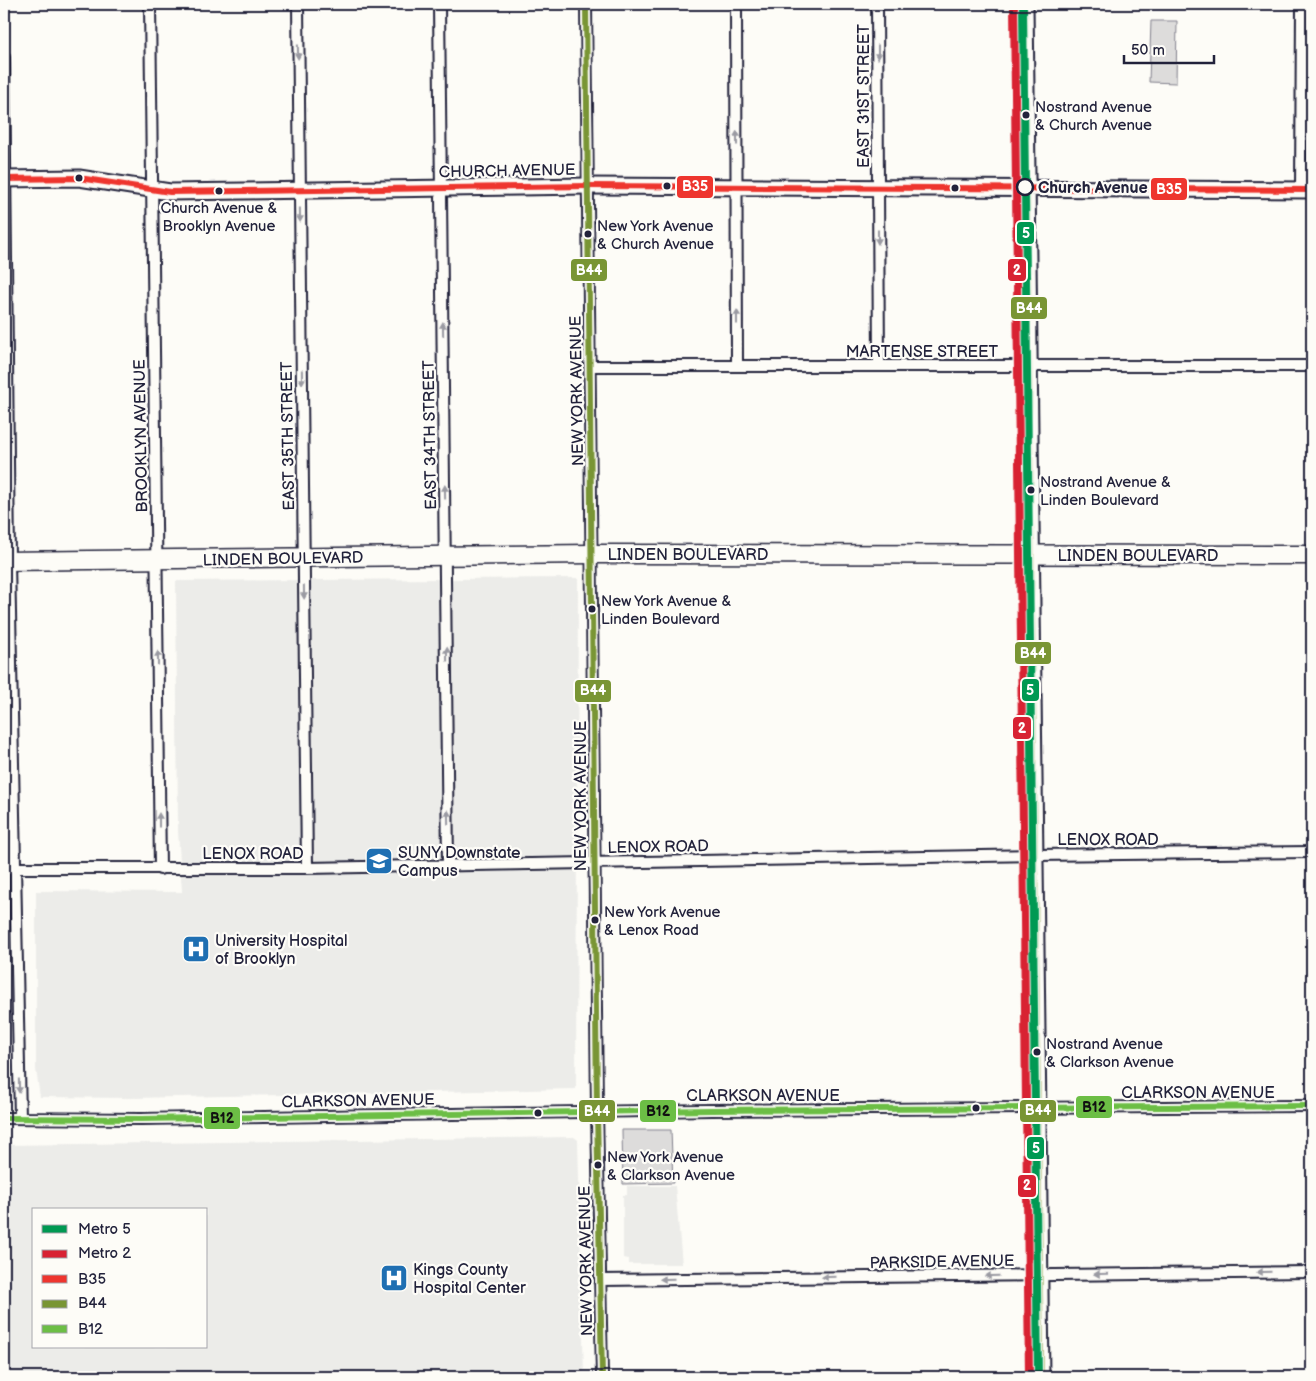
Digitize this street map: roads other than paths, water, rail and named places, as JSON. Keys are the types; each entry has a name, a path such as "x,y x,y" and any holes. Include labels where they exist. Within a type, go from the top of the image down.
{"highway":[{"name":"LINDEN BOULEVARD","path":"7,561 592,554 1312,555"}],"main road":[{"path":"1025,4 1041,1377"},
{"name":"CHURCH AVENUE","path":"5,179 79,178 170,192 588,186 1306,190"}],"street":[{"name":"BROOKLYN AVENUE","path":"150,4 160,869"},
{"name":"EAST 35TH STREET","path":"298,4 308,868"},
{"name":"EAST 34TH STREET","path":"439,4 448,866"},
{"name":"NEW YORK AVENUE","path":"586,4 597,1112 602,1377"},
{"path":"736,4 737,366"},
{"name":"EAST 31ST STREET","path":"877,4 879,366"},
{"path":"1302,4 1306,190"},
{"path":"4,57 7,561 20,1118"},
{"name":"MARTENSE STREET","path":"591,366 1312,366"},
{"name":"LENOX ROAD","path":"4,868 308,868 1312,852"},
{"name":"CLARKSON AVENUE","path":"4,1118 235,1118 597,1112 1312,1106"},
{"name":"PARKSIDE AVENUE","path":"601,1280 1312,1272"}],"metro line":[{"name":"2","path":"1014,4 1029,1377"},
{"name":"5","path":"1023,4 1038,1377"}],"place":[{"name":"Nostrand Avenue & Church Avenue","path":"1026,115"},
{"name":"Church Avenue","path":"1025,187"},
{"name":"Church Avenue & Brooklyn Avenue","path":"219,191"},
{"name":"New York Avenue & Church Avenue","path":"588,234"},
{"name":"Nostrand Avenue & Linden Boulevard","path":"1031,490"},
{"name":"New York Avenue & Linden Boulevard","path":"592,609"},
{"name":"SUNY Downstate Campus","path":"379,861"},
{"name":"New York Avenue & Lenox Road","path":"595,920"},
{"name":"University Hospital of Brooklyn","path":"196,949"},
{"name":"Nostrand Avenue & Clarkson Avenue","path":"1037,1052"},
{"name":"New York Avenue & Clarkson Avenue","path":"598,1165"},
{"name":"Kings County Hospital Center","path":"394,1278"}]}
